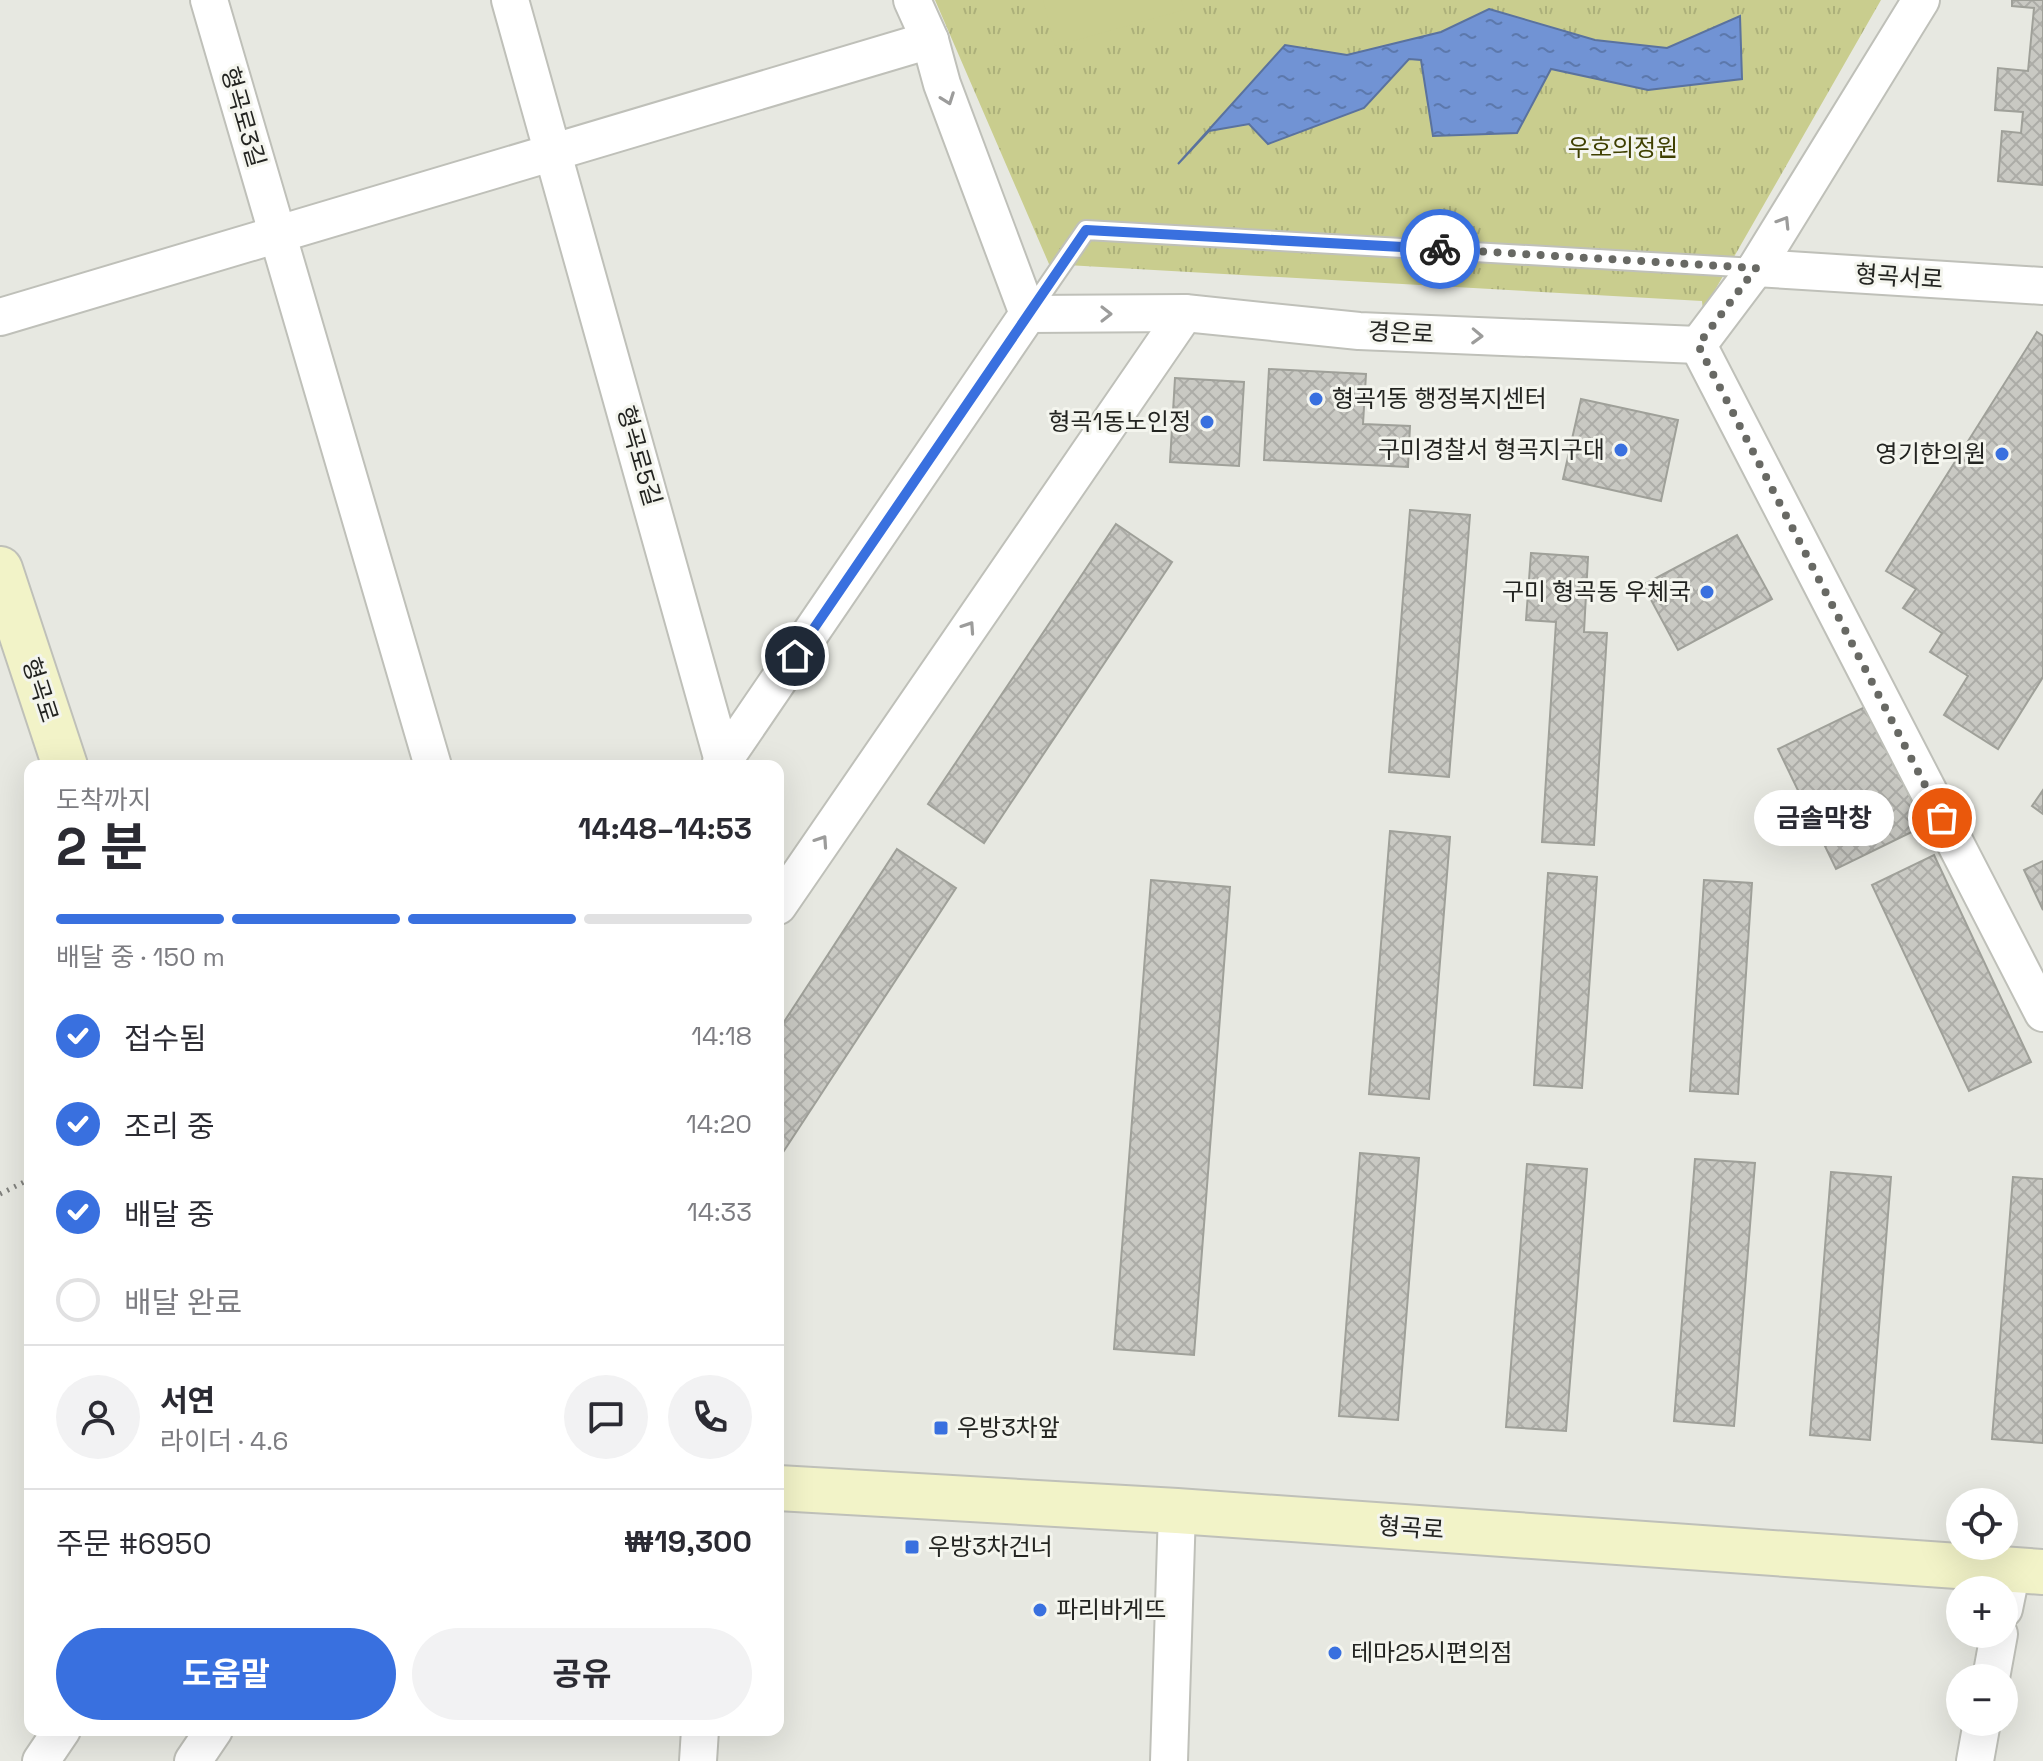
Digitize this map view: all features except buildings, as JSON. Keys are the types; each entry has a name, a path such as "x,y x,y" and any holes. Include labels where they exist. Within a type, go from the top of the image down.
{"street":[{"name":"형곡로3길","path":"209,0 277,234"},
{"path":"510,0 554,152"},
{"path":"725,760 1028,314 942,84 930,40 912,0"},
{"path":"1921,0 1756,268 1698,345 2043,1013"},
{"path":"0,317 930,40"},
{"name":"형곡로5길","path":"554,152 721,760"},
{"path":"277,234 431,760"},
{"name":"형곡서로","path":"1756,268 2043,286"},
{"path":"784,897 1185,313"},
{"name":"경은로","path":"1028,314 1185,313 1359,331 1698,345"},
{"name":"형곡로","path":"0,569 63,760"},
{"name":"형곡로","path":"784,1488 1177,1511 2020,1584"},
{"path":"1169,1761 1177,1511"},
{"path":"41,1761 58,1736"},
{"path":"193,1761 210,1736"},
{"path":"698,1761 700,1736"},
{"path":"1975,1761 1979,1736"}],"lane":[{"path":"1028,314 1086,230 1756,268"}],"path":[{"path":"0,1194 24,1182"}],"green space":[{"name":"우호의정원","path":"935,0 1881,0 1703,311 1702,301 1049,264"},
{"path":"1043,0 1181,0 1184,10 1055,46"}],"water":[{"path":"1489,9 1595,40 1667,48 1740,16 1742,79 1648,90 1551,69 1517,133 1433,136 1421,60 1409,59 1364,108 1268,144 1249,124 1209,131 1178,164 1285,45 1347,55 1441,32"}],"way so far":[{"path":"1440,249 1756,268 1698,345 1942,818"}],"place":[{"name":"형곡1동 행정복지센터","path":"1316,399"},
{"name":"형곡1동노인정","path":"1207,422"},
{"name":"구미경찰서 형곡지구대","path":"1621,450"},
{"name":"영기한의원","path":"2002,454"},
{"name":"구미 형곡동 우체국","path":"1707,592"},
{"name":"금솔막창","path":"1942,818"},
{"name":"우방3차앞","path":"941,1428"},
{"name":"우방3차건너","path":"912,1547"},
{"name":"파리바게뜨","path":"1040,1610"},
{"name":"테마25시편의점","path":"1335,1653"}],"route":[{"path":"795,656 1086,230 1440,249"}]}
